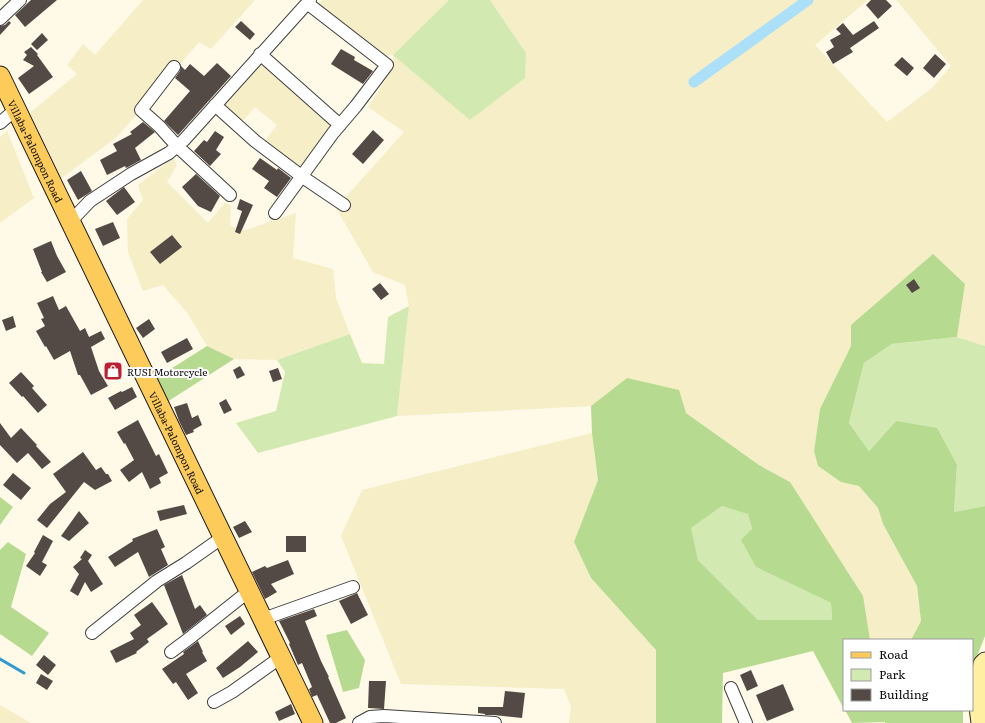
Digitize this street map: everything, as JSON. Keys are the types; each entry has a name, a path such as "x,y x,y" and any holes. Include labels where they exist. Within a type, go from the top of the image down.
{"main road":[{"name":"Villaba-Palompon Road","path":"0,76 313,723"},
{"path":"980,723 977,699 982,664 985,661"}],"street":[{"path":"0,19 20,0"},
{"path":"70,222 90,201 131,174 169,154 184,140 308,2 387,65 340,125 275,213"},
{"path":"260,54 340,125"},
{"path":"174,67 141,110 230,195"},
{"path":"215,105 254,141 344,205"},
{"path":"0,123 16,109"},
{"path":"92,633 157,581 223,538"},
{"path":"263,619 353,587"},
{"path":"171,652 249,591"},
{"path":"214,702 232,692 281,657"},
{"path":"731,688 746,723"},
{"path":"358,723 370,717 384,716 495,723"}],"shaded area":[{"path":"143,0 255,0 211,49 199,42 117,137 59,180 27,115 77,74 67,65 83,44 95,55"},
{"path":"322,0 449,0 393,55 383,56 317,5"},
{"path":"490,0 868,0 815,45 887,122 932,88 951,66 896,0 985,0 985,346 957,337 965,284 851,325 851,346 820,409 814,451 818,466 841,482 859,486 878,508 883,524 917,586 921,621 912,639 869,639 790,482 759,465 686,413 627,378 591,406 397,416 409,306 405,285 373,272 336,208 404,132 368,107 392,70 393,55 526,53"},
{"path":"262,62 331,124 299,169 265,141 277,125 255,107 242,122 224,104"},
{"path":"7,131 34,198 0,223 0,137"},
{"path":"173,158 177,165 167,182 208,223 225,203 231,205 230,226 246,230 296,213 293,258 333,269 336,298 350,334 277,360 234,359 207,346 188,314 163,285 143,291 128,252 127,219 143,200 138,185"},
{"path":"592,433 598,480 574,542 591,578 656,650 656,723 569,723 571,707 564,689 401,684 341,536 362,490"},
{"path":"0,705 31,723 0,723"}],"green space":[{"path":"449,0 490,0 526,53 525,78 470,120 393,55"},
{"path":"933,254 965,284 957,337 892,344 864,363 849,423 869,451 896,421 937,428 957,465 954,512 985,506 985,636 973,666 973,639 912,639 921,621 917,586 883,524 878,508 859,486 841,482 818,466 814,451 820,409 851,346 851,325"},
{"path":"409,306 397,416 258,453 236,423 276,411 285,372 277,360 350,334 362,363 384,364 388,317"},
{"path":"957,337 985,346 985,506 954,512 957,465 896,421 869,451 849,423 864,363 892,344"},
{"path":"207,346 234,359 167,402 155,379"},
{"path":"627,378 679,390 686,413 759,465 790,482 863,596 870,639 843,639 843,707 813,651 723,673 722,723 656,723 656,650 591,578 574,542 598,480 592,433 591,406","holes":["722,506 748,514 752,529 741,540 756,567 831,603 832,620 758,620 698,560 691,528"]},
{"path":"0,497 13,507 0,525"},
{"path":"722,506 748,513 752,529 756,567 831,603 832,620 758,620 698,560 690,528"},
{"path":"8,542 26,554 11,607 49,633 32,656 0,634 0,550"},
{"path":"347,630 365,660 359,688 343,692 326,635"},
{"path":"846,711 963,711 963,723 852,723"}],"building":[{"path":"31,0 57,0 25,27 15,15"},
{"path":"871,0 886,0 892,6 878,19 866,5"},
{"path":"9,21 11,23 0,35 0,26 5,25"},
{"path":"241,21 255,34 250,40 235,27"},
{"path":"874,21 879,28 850,48 853,52 833,64 826,52 834,47 830,40 841,34 836,29 843,23 853,35"},
{"path":"42,33 48,40 37,50 31,44"},
{"path":"31,47 38,54 37,55 53,77 29,94 18,78 34,66 23,60 27,55 24,52"},
{"path":"341,49 355,57 354,60 373,71 363,84 331,64"},
{"path":"935,54 946,64 934,78 923,68"},
{"path":"902,57 914,68 907,76 894,65"},
{"path":"217,63 231,76 178,135 164,121 190,91 175,78 180,71 181,66 185,70 190,64 204,76"},
{"path":"143,122 155,132 135,148 141,160 126,168 125,166 107,175 100,160 117,151 113,144 132,134 130,132"},
{"path":"373,130 384,140 363,164 352,154"},
{"path":"215,131 224,137 216,150 221,154 210,166 194,151 204,140 207,142"},
{"path":"260,158 277,170 278,168 291,178 277,197 264,188 269,181 252,169"},
{"path":"81,171 92,191 78,200 67,180"},
{"path":"196,174 220,196 211,212 198,206 182,187"},
{"path":"124,187 135,202 117,215 106,201"},
{"path":"240,199 253,205 240,234 235,232 242,211 237,209"},
{"path":"113,222 120,238 103,246 95,229"},
{"path":"172,235 182,247 160,264 150,252"},
{"path":"51,241 66,272 47,282 41,272 33,249"},
{"path":"914,279 920,288 912,293 906,285"},
{"path":"380,283 389,294 381,300 372,289"},
{"path":"53,296 59,310 66,306 80,331 85,328 89,337 101,331 105,339 91,347 99,371 108,386 91,395 80,375 78,375 70,351 54,360 36,331 45,326 41,319 44,318 37,303"},
{"path":"13,316 16,327 6,331 2,320"},
{"path":"149,319 155,329 143,338 136,328"},
{"path":"187,338 193,349 167,363 161,352"},
{"path":"240,366 245,375 237,379 233,370"},
{"path":"278,368 282,379 273,382 269,371"},
{"path":"21,372 34,386 32,388 47,405 38,413 9,383"},
{"path":"132,387 137,397 115,410 108,398"},
{"path":"226,399 232,410 224,414 219,403"},
{"path":"187,403 192,418 198,415 202,425 193,430 194,432 186,435 174,407"},
{"path":"138,420 156,456 159,454 168,473 159,478 161,483 150,489 142,472 129,482 120,470 134,460 117,432"},
{"path":"0,423 11,438 21,428 51,462 42,469 28,453 17,463 0,445"},
{"path":"83,452 96,470 101,467 112,481 95,490 84,482 47,528 37,520 50,504 66,492 53,474"},
{"path":"13,473 31,488 21,500 3,485"},
{"path":"184,505 187,514 160,521 157,511"},
{"path":"79,511 89,523 69,541 61,536"},
{"path":"245,521 252,532 239,538 233,527"},
{"path":"157,529 165,547 161,549 168,565 149,577 138,552 115,567 108,557 133,541 132,539"},
{"path":"43,535 53,541 42,562 47,565 40,576 26,566 35,553 34,552"},
{"path":"286,536 306,536 306,552 286,552"},
{"path":"85,550 92,555 88,561 103,584 91,592 85,582 78,596 70,591 79,574 73,567 82,559 80,558"},
{"path":"288,560 294,574 271,584 277,592 265,599 252,572 265,566 267,568"},
{"path":"182,575 195,609 200,605 207,615 183,634 164,585"},
{"path":"357,593 368,615 351,624 339,601"},
{"path":"152,602 168,624 147,639 149,642 136,652 137,653 116,663 110,651 134,639 130,633 141,625 134,615"},
{"path":"314,609 317,616 305,621 346,718 336,723 330,723 317,695 312,697 309,689 312,687 302,663 298,665 289,644 290,643 279,621"},
{"path":"240,616 245,624 231,635 225,626"},
{"path":"198,641 207,661 186,674 198,693 188,700 176,682 173,684 162,669 184,654 183,652"},
{"path":"248,641 258,652 240,667 223,678 216,668"},
{"path":"44,655 56,665 48,675 36,665"},
{"path":"751,670 758,686 747,691 740,675"},
{"path":"41,674 53,681 47,690 36,683"},
{"path":"369,681 386,681 384,709 368,708"},
{"path":"783,684 794,710 767,721 756,695"},
{"path":"505,691 525,693 522,718 478,713 478,707 503,707"},
{"path":"291,704 295,714 279,721 275,712"}],"waterway":[{"path":"694,82 808,0"},
{"path":"0,659 24,673"}],"place":[{"name":"RUSI Motorcycle","path":"113,371"}]}
